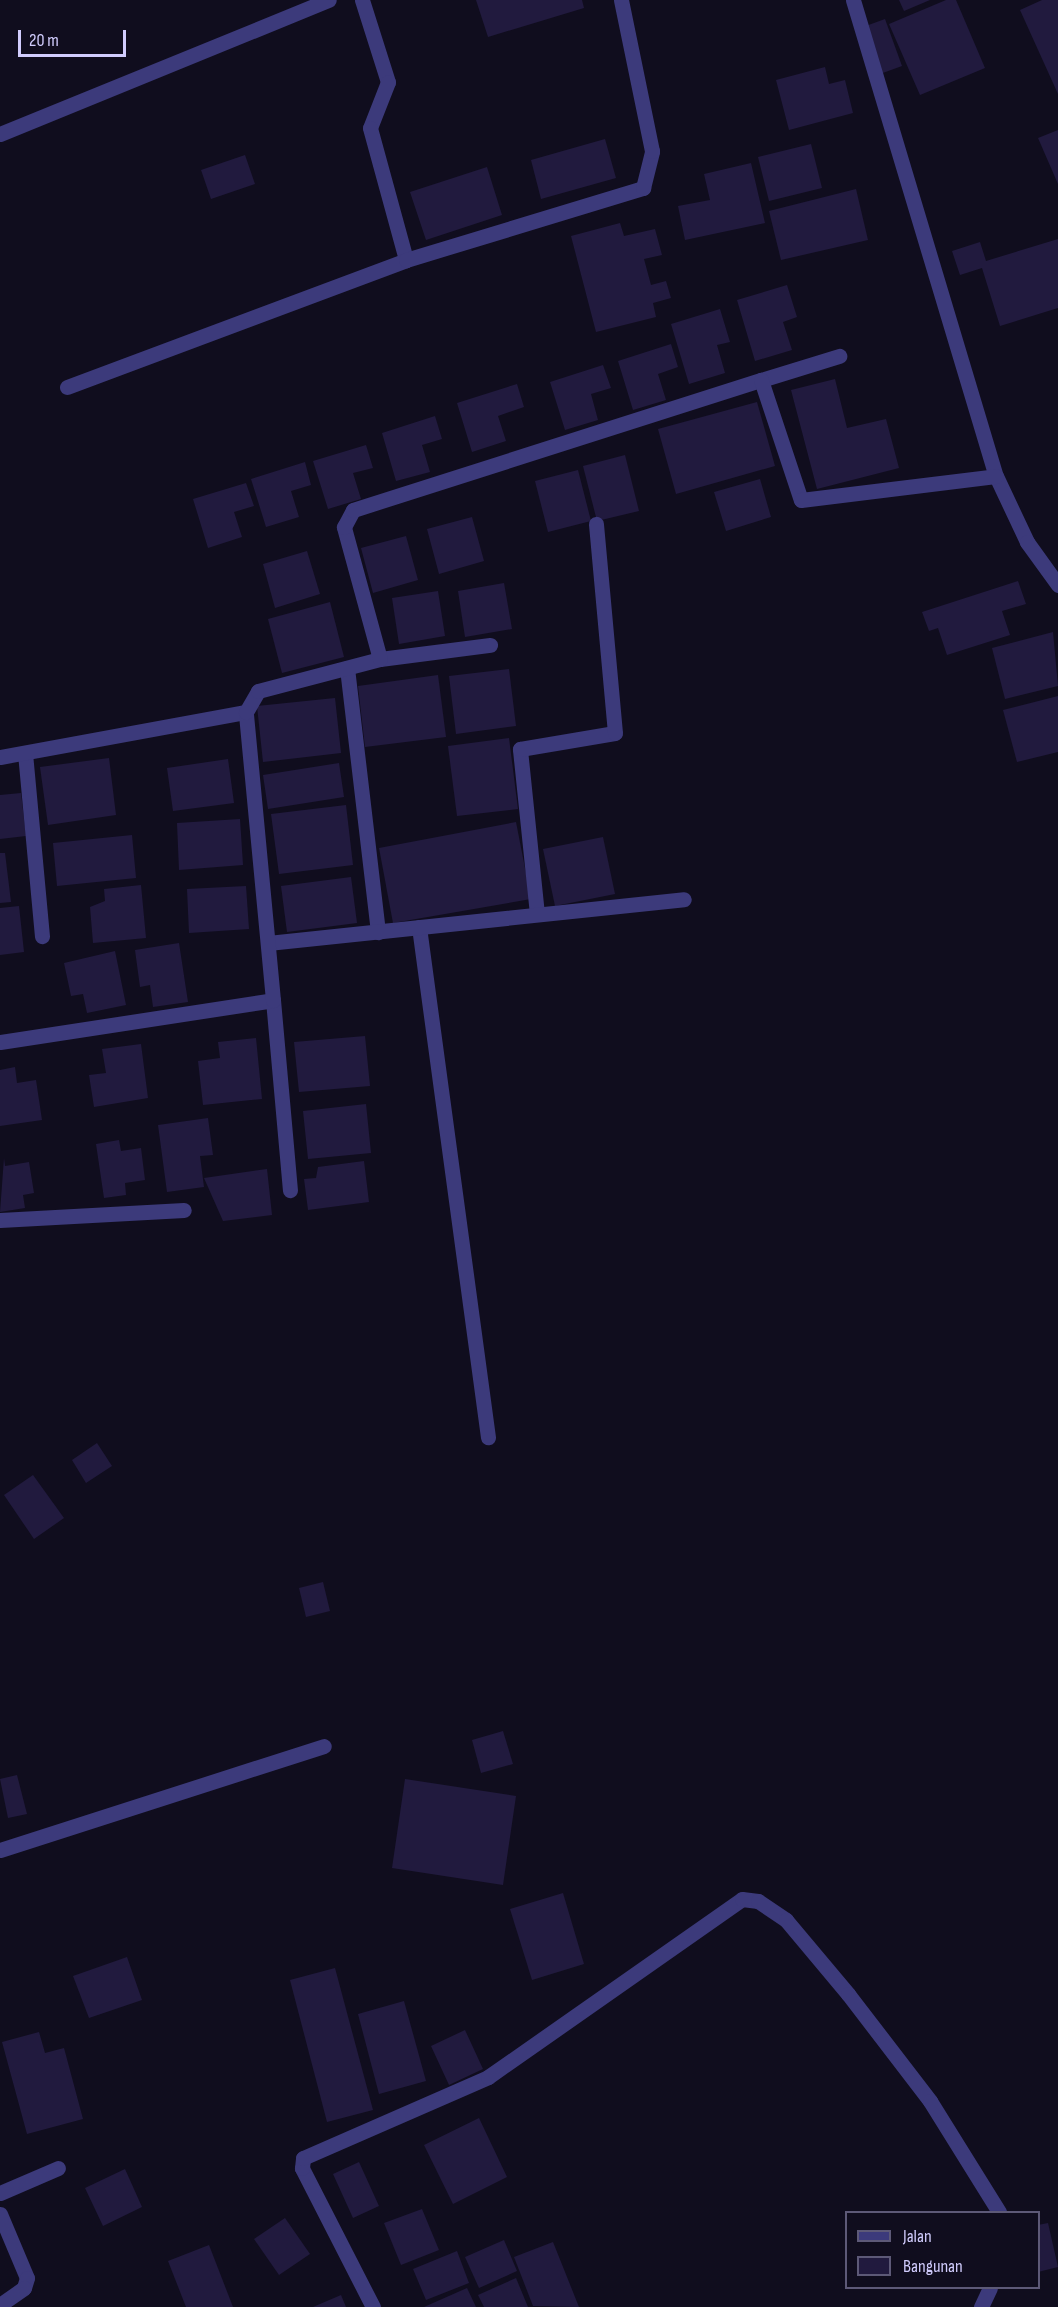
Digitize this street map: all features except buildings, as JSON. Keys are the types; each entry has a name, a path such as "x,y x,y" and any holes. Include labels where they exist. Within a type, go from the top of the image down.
{"street":[{"path":"0,134 329,0"},
{"path":"362,0 388,82 370,128 406,260"},
{"path":"67,387 406,260 643,188 652,151 621,0"},
{"path":"853,0 996,476 1027,542 1058,585"},
{"path":"380,659 344,527 353,510 839,356"},
{"path":"761,380 801,500 996,476"},
{"path":"537,914 520,749 615,733 596,524"},
{"path":"290,1190 246,712 248,700 258,692 380,659 490,645"},
{"path":"347,668 378,932"},
{"path":"0,757 246,712"},
{"path":"25,753 42,936"},
{"path":"268,943 684,899"},
{"path":"419,927 488,1437"},
{"path":"0,1042 273,1000"},
{"path":"0,1220 184,1210"},
{"path":"0,1850 324,1746"},
{"path":"373,2307 302,2168 303,2158 488,2077 742,1899 758,1901 786,1920 848,1994 930,2101 998,2211"},
{"path":"0,2193 58,2168"},
{"path":"0,2214 27,2278 24,2288 0,2305"},
{"path":"981,2307 990,2289"}]}
